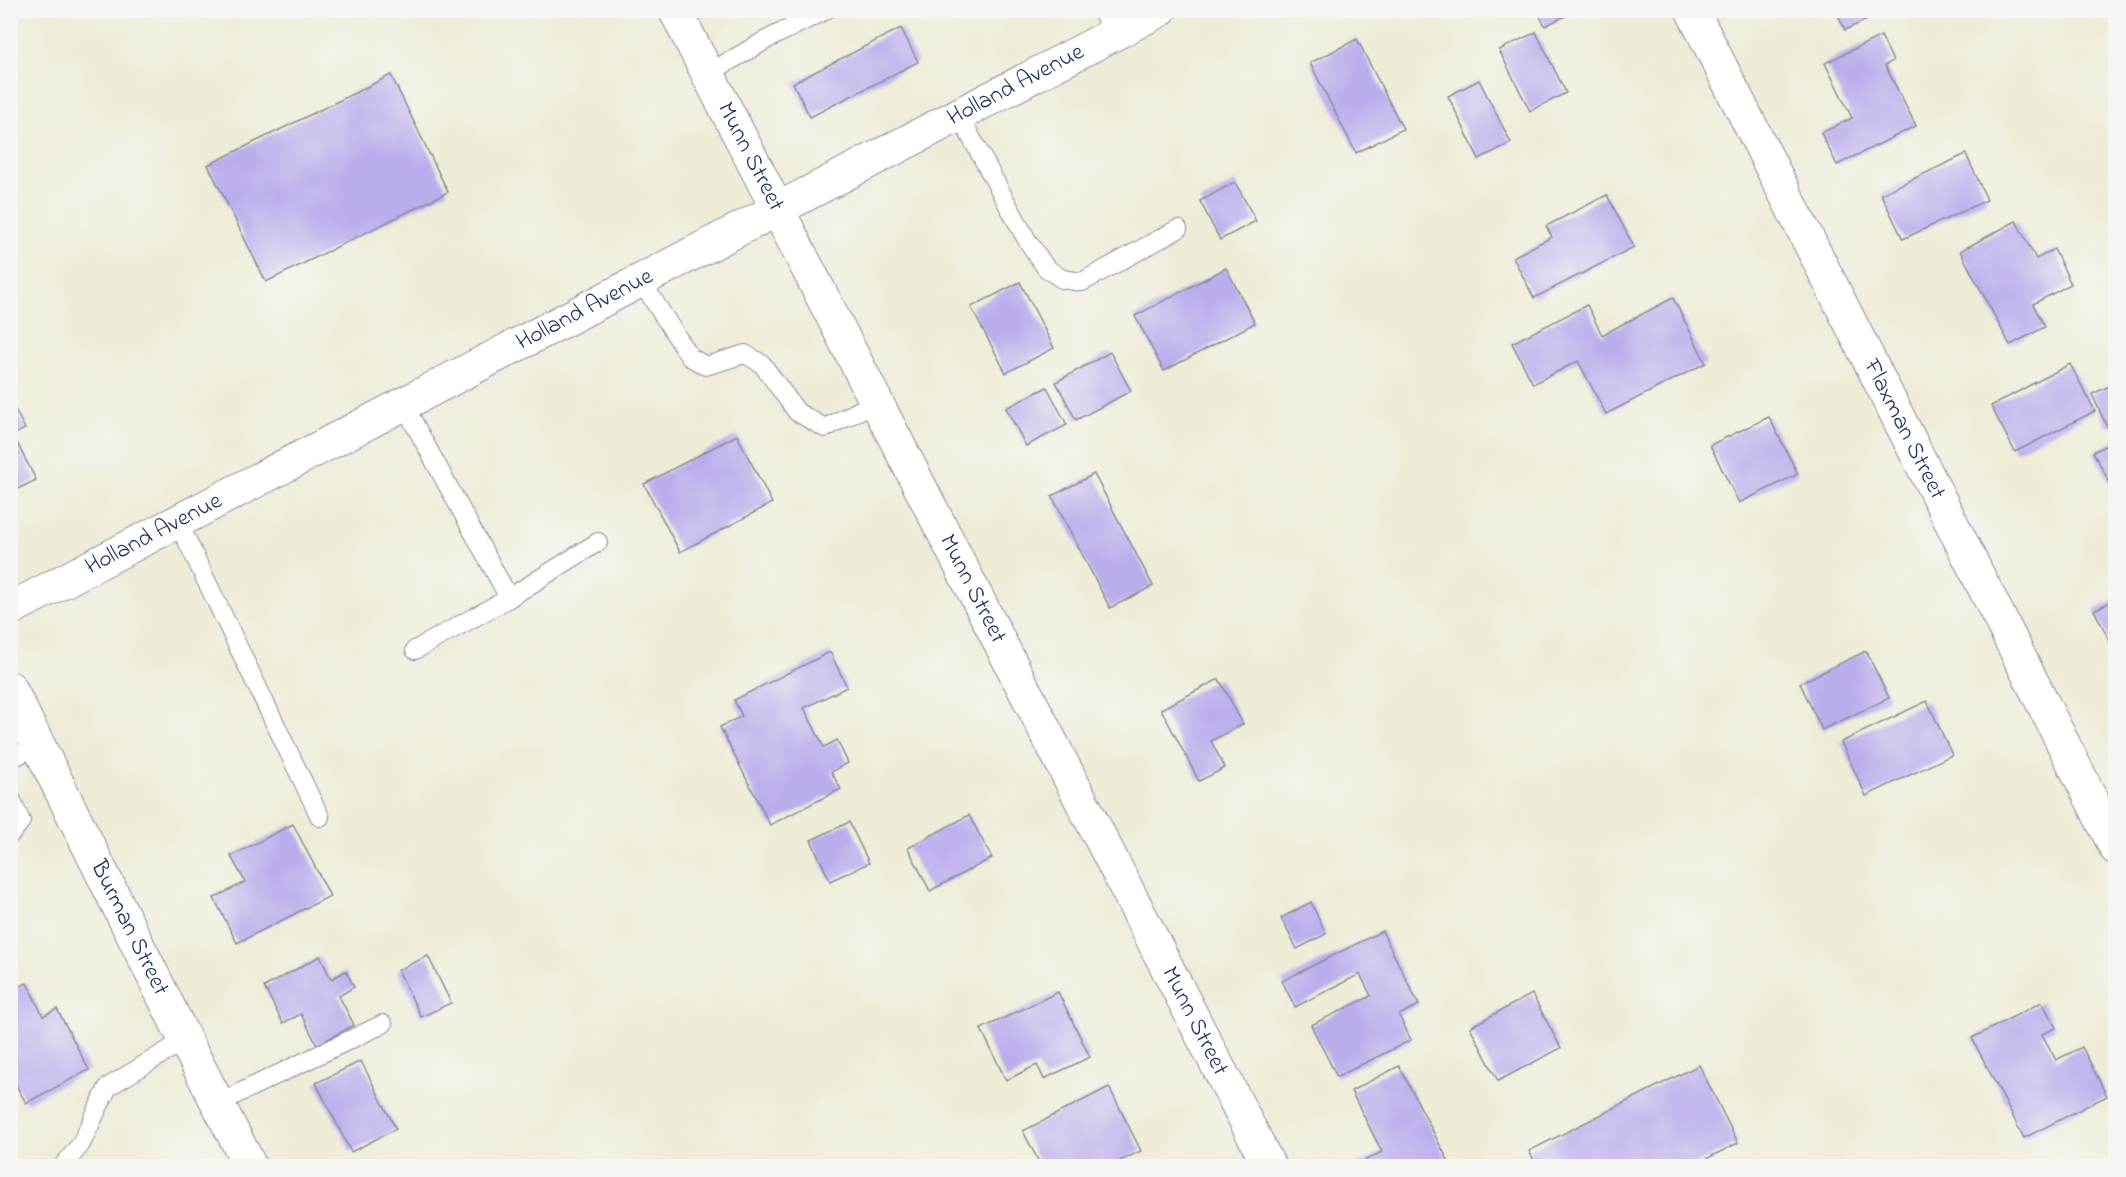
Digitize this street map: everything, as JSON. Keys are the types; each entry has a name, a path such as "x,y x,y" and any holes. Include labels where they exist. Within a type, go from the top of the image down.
{"street":[{"name":"Munn Street","path":"675,10 1269,1167"},
{"name":"Holland Avenue","path":"10,609 959,116 1108,22 1160,10"},
{"name":"Flaxman Street","path":"1692,10 2115,848"},
{"name":"Burman Street","path":"10,688 25,752 185,1040 250,1167"}],"lane":[{"path":"707,74 766,40 826,10"},
{"path":"959,116 1027,240 1046,268 1062,279 1082,282 1178,229"},
{"path":"641,281 690,357 706,366 746,354 762,364 796,412 825,428 876,402"},
{"path":"404,405 509,598"},
{"path":"178,522 320,817"},
{"path":"415,650 509,598 598,542"},
{"path":"10,796 21,820 10,835"},
{"path":"218,1103 383,1024"},
{"path":"63,1167 81,1144 108,1087 185,1040"}],"building":[{"path":"1537,10 1577,10 1545,26"},
{"path":"1836,10 1888,10 1845,30"},
{"path":"901,28 918,62 810,117 793,83"},
{"path":"1536,32 1566,93 1530,111 1499,50"},
{"path":"1881,36 1893,61 1885,65 1916,126 1837,165 1821,133 1852,118 1825,63"},
{"path":"1357,39 1403,129 1356,153 1310,63"},
{"path":"391,75 448,192 266,282 208,165"},
{"path":"1479,80 1511,143 1479,159 1448,96"},
{"path":"1966,154 1987,200 1903,239 1881,194"},
{"path":"1235,182 1256,221 1220,240 1200,201"},
{"path":"1607,195 1634,247 1534,298 1513,257 1552,237 1546,226"},
{"path":"2016,221 2036,259 2054,249 2071,284 2033,304 2045,327 2010,345 1960,251"},
{"path":"1226,268 1255,323 1164,371 1135,316"},
{"path":"1020,282 1054,348 1006,373 971,307"},
{"path":"1673,298 1706,363 1606,414 1578,361 1533,384 1512,343 1587,305 1602,335"},
{"path":"1110,352 1131,391 1076,420 1056,382"},
{"path":"2070,364 2095,411 2015,452 1991,406"},
{"path":"2116,383 2116,423 2107,427 2092,394"},
{"path":"1047,387 1067,425 1026,446 1006,408"},
{"path":"10,400 25,429 13,435 36,480 10,493"},
{"path":"1769,417 1798,474 1739,503 1710,445"},
{"path":"737,435 772,503 680,552 644,484"},
{"path":"2116,440 2116,494 2093,452"},
{"path":"1094,474 1153,586 1110,608 1052,496"},
{"path":"2116,599 2116,653 2094,610"},
{"path":"1866,651 1889,698 1822,730 1800,683"},
{"path":"830,652 847,687 804,708 824,747 837,740 848,763 831,772 841,789 770,825 720,727 742,716 734,700"},
{"path":"1219,679 1243,724 1211,741 1225,768 1199,781 1161,709"},
{"path":"1927,701 1952,755 1866,796 1841,742"},
{"path":"969,815 992,858 930,891 908,848"},
{"path":"849,822 869,863 830,881 811,840"},
{"path":"293,824 330,896 237,943 214,898 245,882 231,856"},
{"path":"1311,902 1326,934 1297,949 1281,918"},
{"path":"1382,931 1419,1005 1399,1015 1411,1040 1337,1077 1311,1025 1371,996 1360,974 1295,1007 1282,981"},
{"path":"320,956 331,979 346,971 354,987 339,996 354,1025 317,1045 301,1014 283,1023 264,987"},
{"path":"428,956 451,1003 421,1017 398,970"},
{"path":"27,983 43,1016 57,1009 89,1070 26,1103 10,1074 10,991"},
{"path":"1058,992 1090,1057 1044,1079 1037,1065 1006,1080 981,1029"},
{"path":"1532,994 1561,1048 1498,1081 1470,1027"},
{"path":"2042,1002 2056,1028 2042,1034 2056,1060 2082,1047 2107,1096 2024,1138 1972,1038"},
{"path":"361,1061 396,1129 351,1152 316,1083"},
{"path":"1699,1065 1738,1143 1692,1166 1537,1166 1529,1151"},
{"path":"1399,1066 1451,1166 1353,1166 1382,1152 1351,1091"},
{"path":"1109,1087 1141,1151 1110,1166 1041,1166 1023,1131"}]}
